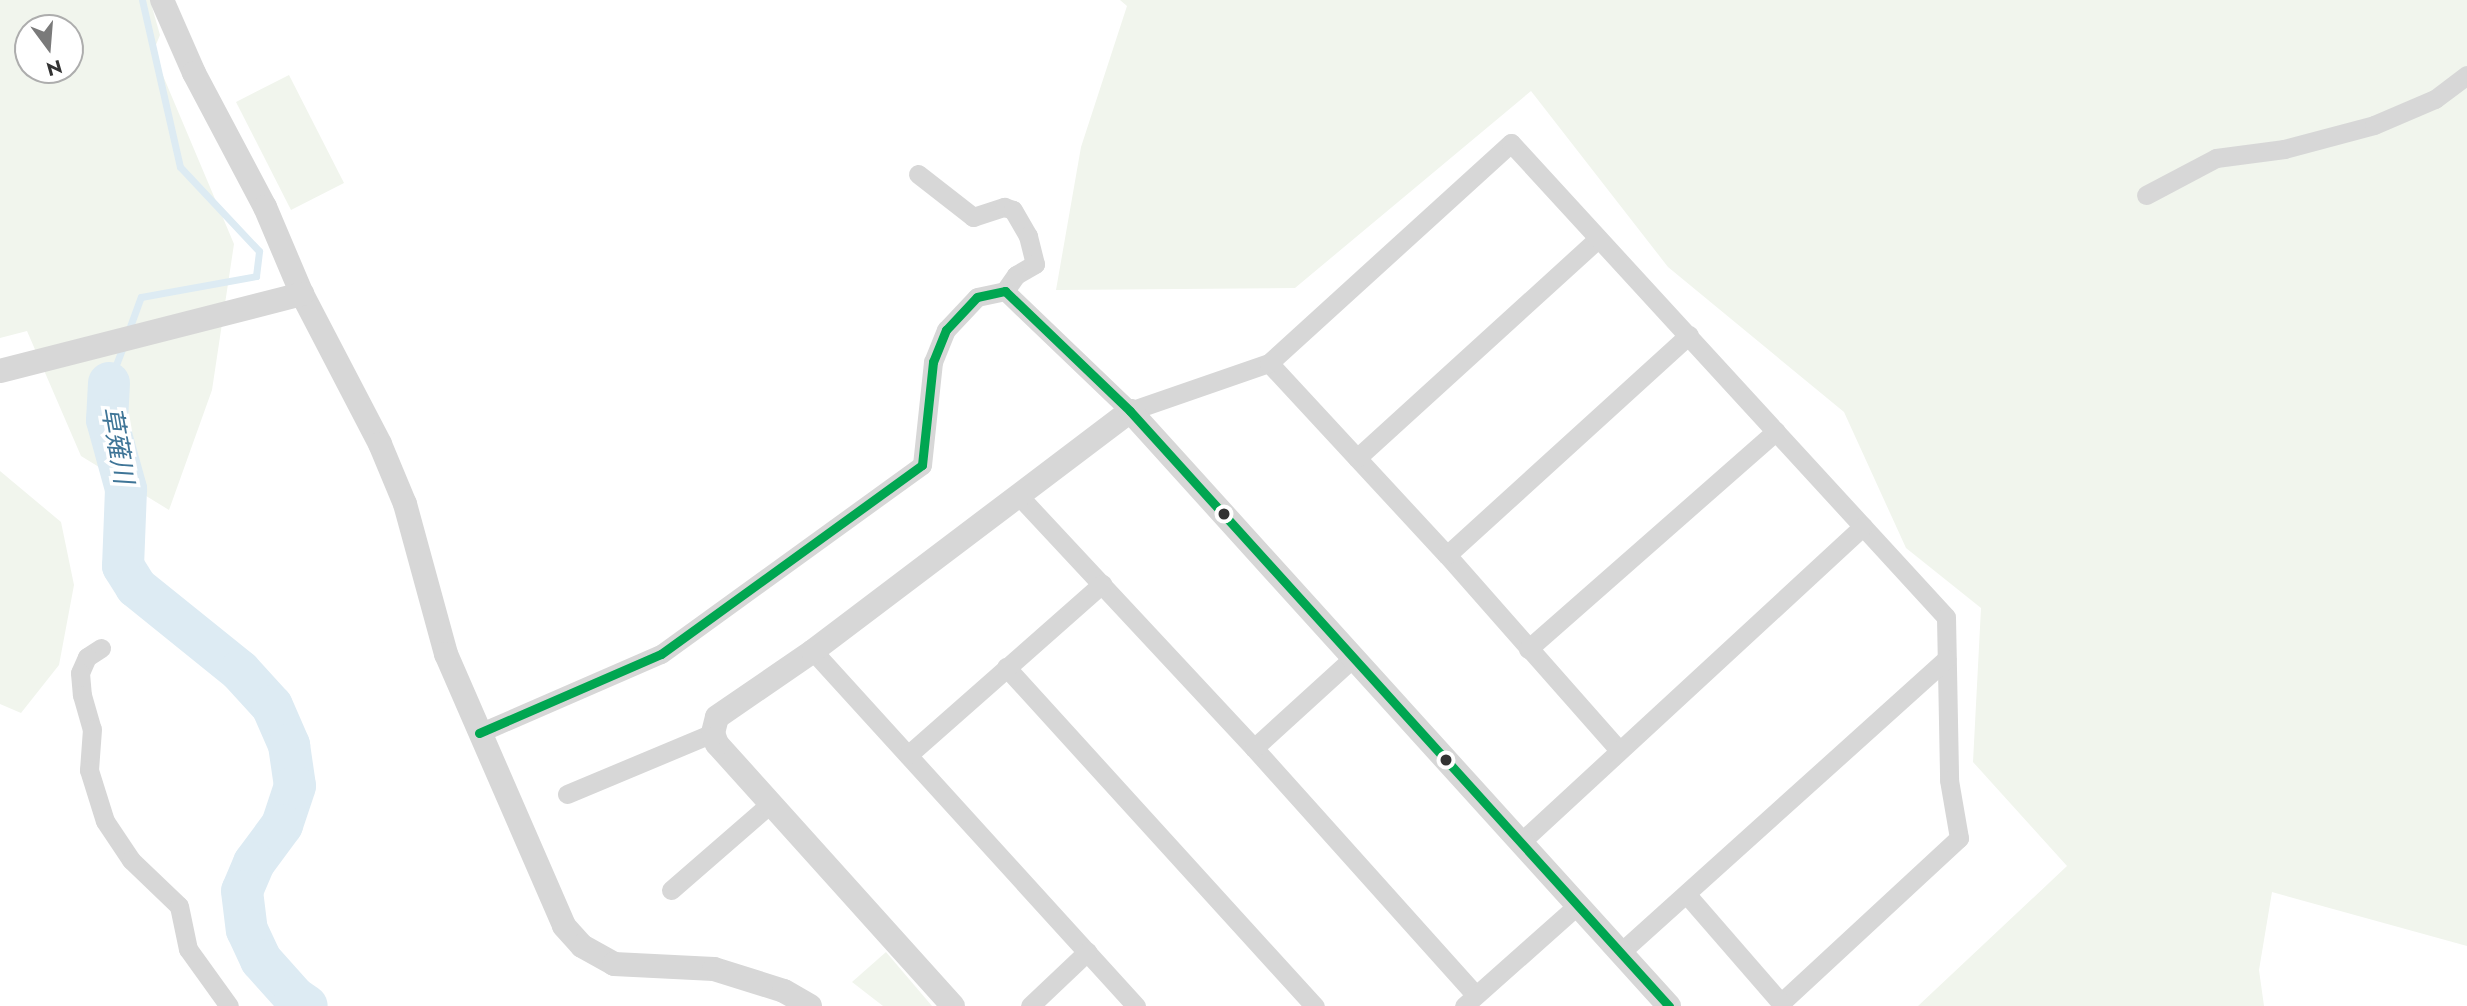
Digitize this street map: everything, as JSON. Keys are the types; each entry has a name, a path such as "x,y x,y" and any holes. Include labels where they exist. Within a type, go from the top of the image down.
{"street":[{"path":"162,0 194,73 265,206 302,294 380,444 405,504 446,654 564,926 582,946 614,964 714,970 784,991 810,1006"},
{"path":"2146,195 2216,158 2284,149 2374,125 2435,99 2467,75"},
{"path":"953,1006 717,744 713,733 717,717 813,651 1130,411 1269,363 1511,143 1946,617 1949,780 1959,838 1781,1003 1687,895"},
{"path":"479,733 661,654 922,465 933,362 946,330 977,297 1005,291 1016,275 1035,264 1028,236 1013,210 1004,207 973,217 918,174"},
{"path":"1357,458 1598,239"},
{"path":"1005,291 1130,411 1579,904 1666,1005"},
{"path":"0,371 302,294"},
{"path":"1447,555 1689,335"},
{"path":"1269,363 1447,555 1619,750"},
{"path":"1528,649 1776,431"},
{"path":"1019,496 1254,748 1470,1000 1579,904"},
{"path":"1522,841 1863,526"},
{"path":"908,755 1102,584"},
{"path":"101,648 87,657 80,673 82,695 92,729 89,770 105,821 131,860 180,906 188,949 229,1006"},
{"path":"813,651 1136,1006"},
{"path":"1254,748 1353,658"},
{"path":"1621,952 1946,659"},
{"path":"1006,667 1315,1006"},
{"path":"567,794 713,733"},
{"path":"671,890 770,804"},
{"path":"1030,1006 1087,952"}],"shaded area":[{"path":"0,0 150,0 160,35 153,52 234,244 212,390 169,510 81,456 27,331 0,338"},
{"path":"1120,0 2467,0 2467,946 2272,892 2259,970 2264,1006 1918,1006 2067,866 1973,762 1981,608 1906,548 1844,412 1668,267 1531,91 1295,288 1056,290 1081,147 1127,6"},
{"path":"289,75 344,183 291,210 236,102"},
{"path":"0,471 61,522 74,585 59,665 21,713 0,704"},
{"path":"886,952 932,1006 883,1006 852,982"}],"waterway":[{"name":"草薙川","path":"128,332 141,297 256,276 259,251 180,167 142,0"},
{"name":"草薙川","path":"109,383 123,346"},
{"name":"草薙川","path":"109,383 107,420 126,489 123,566 136,587 240,671 272,706 289,745 295,786 282,825 254,863 242,891 247,930 261,960 295,998 307,1006"}],"transit line":[{"path":"479,733 661,654 922,465 933,362 946,330 977,297 1005,291 1130,411 1669,1006"}]}
